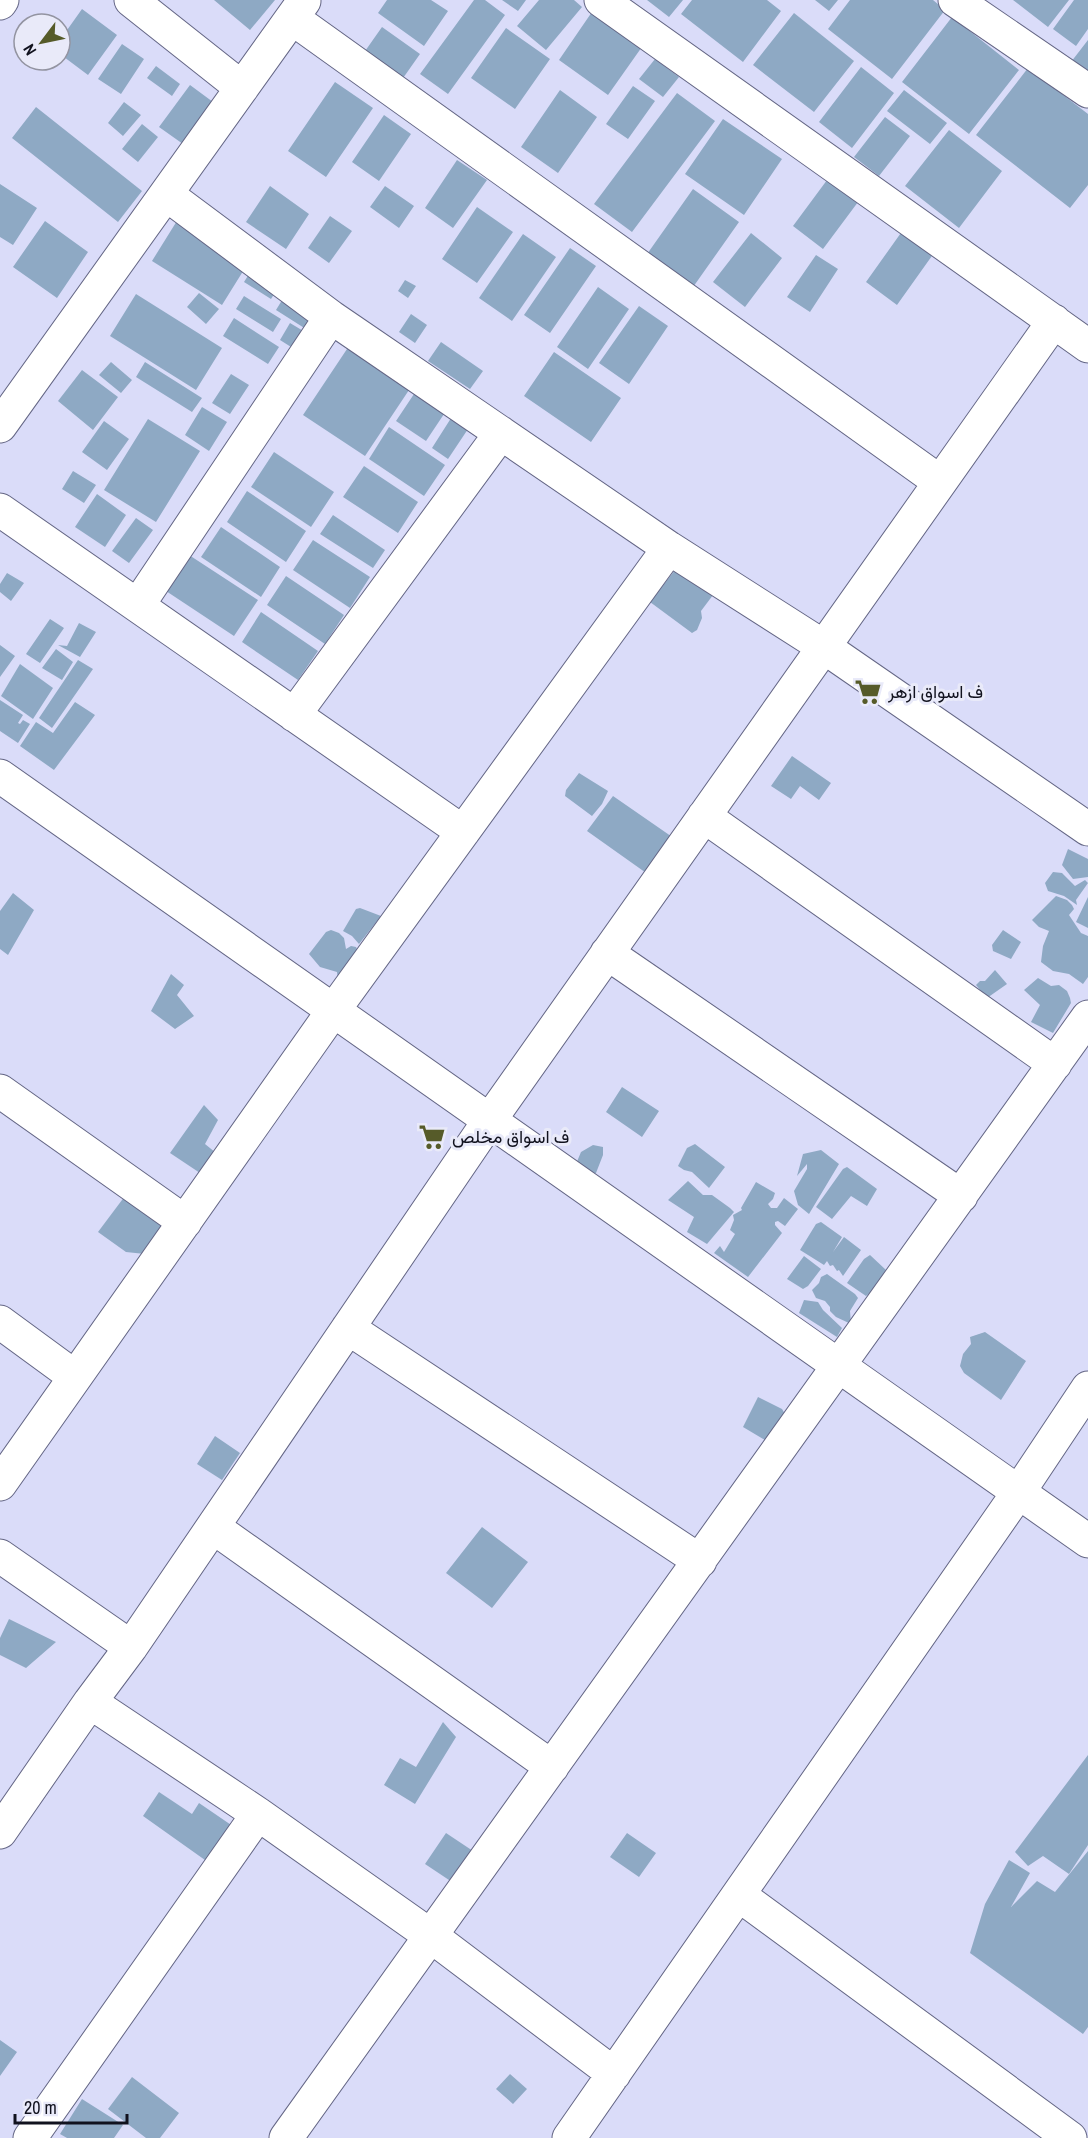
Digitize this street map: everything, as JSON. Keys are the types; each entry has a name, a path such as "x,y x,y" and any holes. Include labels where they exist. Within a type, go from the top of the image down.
{"street":[{"path":"131,0 242,88"},
{"path":"601,0 1088,346"},
{"path":"955,0 1088,91"},
{"path":"0,426 299,9 940,482"},
{"path":"166,194 331,316 669,548 824,647 1088,830"},
{"path":"138,605 331,316"},
{"path":"0,1832 9,1798 90,1702 132,1647 489,1121 1054,321"},
{"path":"294,715 501,433"},
{"path":"0,510 463,832"},
{"path":"0,1484 333,1011 669,548"},
{"path":"0,776 1088,1541"},
{"path":"705,816 1055,1064"},
{"path":"607,953 961,1196"},
{"path":"286,2138 1088,1017"},
{"path":"0,1091 185,1222"},
{"path":"0,1322 75,1377"},
{"path":"348,1328 700,1561"},
{"path":"570,2138 1088,1389"},
{"path":"213,1527 552,1767"},
{"path":"0,1556 132,1647"},
{"path":"90,1702 258,1814 431,1936 614,2074"},
{"path":"30,2138 258,1814"},
{"path":"739,1895 1070,2138"}],"building":[{"path":"214,0 275,0 250,30"},
{"path":"387,0 431,0 448,11 424,46 378,13"},
{"path":"474,0 485,0 505,15 448,94 420,74"},
{"path":"502,0 526,0 518,11"},
{"path":"539,0 574,0 582,7 546,50 517,26"},
{"path":"647,0 683,0 669,17"},
{"path":"692,0 767,0 781,11 743,62 681,14"},
{"path":"815,0 838,0 829,11"},
{"path":"850,0 933,0 945,10 892,79 828,29"},
{"path":"1013,0 1069,0 1048,27"},
{"path":"1074,0 1088,0 1088,29 1076,46 1053,29"},
{"path":"82,9 117,35 88,75 72,63 72,23"},
{"path":"594,9 644,44 608,95 559,60"},
{"path":"794,13 854,61 814,112 753,65"},
{"path":"952,17 1019,70 969,134 902,82"},
{"path":"382,27 420,54 401,81 363,54"},
{"path":"506,28 550,59 515,109 471,78"},
{"path":"1088,40 1088,75 1071,62"},
{"path":"122,44 144,59 121,94 98,79"},
{"path":"655,59 679,77 663,97 639,79"},
{"path":"156,66 180,84 172,96 147,78"},
{"path":"861,67 894,93 852,148 819,122"},
{"path":"1028,68 1088,114 1088,185 1070,208 976,135"},
{"path":"335,82 373,108 326,177 288,151"},
{"path":"190,85 213,102 183,144 159,127"},
{"path":"633,86 655,101 628,139 606,124"},
{"path":"560,90 597,117 558,173 521,147"},
{"path":"904,90 947,123 930,144 887,111"},
{"path":"677,93 715,121 632,232 594,204"},
{"path":"124,102 141,115 123,136 108,123"},
{"path":"36,107 142,191 118,222 12,138"},
{"path":"384,115 411,134 379,181 352,162"},
{"path":"885,117 910,136 879,176 854,157"},
{"path":"723,119 782,159 744,215 685,174"},
{"path":"142,124 158,137 138,162 122,149"},
{"path":"949,130 1002,171 959,228 905,186"},
{"path":"457,160 487,180 453,228 425,208"},
{"path":"830,176 861,198 823,249 793,226"},
{"path":"0,184 37,208 13,245 0,237"},
{"path":"270,186 309,214 286,249 246,222"},
{"path":"385,186 414,206 399,228 370,207"},
{"path":"693,189 739,222 691,290 645,257"},
{"path":"477,207 513,232 477,283 442,259"},
{"path":"180,216 250,260 222,305 152,261"},
{"path":"330,216 352,231 329,263 308,248"},
{"path":"45,221 88,252 57,298 13,267"},
{"path":"903,230 934,253 897,305 866,282"},
{"path":"751,233 782,258 745,307 713,282"},
{"path":"523,234 556,257 512,321 479,298"},
{"path":"570,248 596,266 550,333 524,315"},
{"path":"816,255 838,269 810,312 787,297"},
{"path":"254,266 281,283 271,299 244,282"},
{"path":"405,280 416,286 408,298 398,291"},
{"path":"598,287 629,309 588,369 557,347"},
{"path":"287,292 320,312 309,331 276,310"},
{"path":"199,293 219,309 206,324 187,307"},
{"path":"136,294 222,348 196,390 110,336"},
{"path":"244,296 281,319 273,332 236,309"},
{"path":"639,306 668,326 629,384 599,363"},
{"path":"411,314 427,325 415,343 399,332"},
{"path":"234,318 279,347 268,364 223,336"},
{"path":"290,323 310,335 299,352 280,340"},
{"path":"441,342 483,371 470,389 428,361"},
{"path":"351,343 413,384 365,456 303,415"},
{"path":"554,352 621,398 591,442 524,396"},
{"path":"111,362 132,380 121,393 99,375"},
{"path":"145,362 202,398 192,412 136,377"},
{"path":"82,370 118,397 93,430 58,401"},
{"path":"231,374 249,385 230,414 212,403"},
{"path":"418,388 448,408 426,441 396,421"},
{"path":"202,407 227,422 209,451 185,435"},
{"path":"453,415 470,426 448,459 432,448"},
{"path":"148,419 200,451 156,522 104,490"},
{"path":"104,421 129,439 107,470 82,452"},
{"path":"389,427 445,465 424,496 369,459"},
{"path":"274,452 334,492 311,527 251,487"},
{"path":"364,466 418,502 398,533 343,497"},
{"path":"73,471 96,485 84,503 62,489"},
{"path":"247,491 306,531 286,562 227,522"},
{"path":"97,494 126,515 105,547 75,527"},
{"path":"333,515 385,550 373,568 320,534"},
{"path":"136,518 153,530 129,563 112,551"},
{"path":"221,527 280,567 261,597 201,557"},
{"path":"313,540 370,577 350,608 293,570"},
{"path":"189,555 258,600 234,636 166,591"},
{"path":"679,565 716,591 701,611 702,618 697,630 692,633 650,602"},
{"path":"7,573 24,583 11,601 0,592 0,584"},
{"path":"286,576 344,615 325,644 267,605"},
{"path":"261,612 318,651 298,680 242,642"},
{"path":"50,619 64,628 40,663 26,654"},
{"path":"79,623 96,632 80,657 58,645 67,646"},
{"path":"0,645 15,656 0,677"},
{"path":"56,649 73,662 62,680 42,668"},
{"path":"78,660 93,669 52,728 39,718"},
{"path":"20,664 53,688 33,719 1,696"},
{"path":"0,700 23,715 18,723 20,724 23,720 30,724 18,743 0,731"},
{"path":"75,702 95,715 54,770 20,746 36,722 53,733"},
{"path":"792,756 831,783 819,800 800,786 791,799 771,786"},
{"path":"579,773 608,791 602,804 592,816 565,796 566,790"},
{"path":"613,796 678,841 649,875 587,831"},
{"path":"1068,849 1088,859 1088,877 1073,879 1062,865"},
{"path":"1053,872 1062,873 1075,886 1085,880 1088,883 1076,900 1077,905 1064,896 1048,891 1045,883"},
{"path":"13,893 34,910 8,955 0,949 0,911"},
{"path":"1056,896 1067,900 1072,905 1074,909 1069,915 1081,933 1088,936 1088,977 1083,984 1069,974 1053,971 1041,962 1043,946 1049,931 1039,927 1032,920"},
{"path":"1088,897 1088,928 1076,922"},
{"path":"360,908 381,916 359,944 343,931 356,909"},
{"path":"331,930 344,938 346,949 351,946 356,947 361,957 338,980 337,972 320,967 309,954 326,932"},
{"path":"1003,930 1021,942 1011,959 993,951 992,945"},
{"path":"995,970 1007,984 987,998 976,985 980,981 985,981"},
{"path":"171,974 184,985 177,995 194,1016 175,1029 151,1011"},
{"path":"1038,978 1051,986 1059,985 1067,991 1070,998 1071,1003 1053,1033 1031,1022 1040,1005 1024,990"},
{"path":"622,1087 659,1111 642,1137 606,1112"},
{"path":"204,1105 218,1120 205,1144 221,1157 206,1177 170,1153"},
{"path":"695,1144 725,1167 709,1188 692,1172 678,1166 687,1148"},
{"path":"593,1145 603,1147 603,1155 596,1173 588,1174 576,1164 581,1152"},
{"path":"821,1150 839,1164 809,1214 798,1205 794,1191 807,1169 807,1164 797,1176 803,1154"},
{"path":"847,1167 877,1189 867,1206 851,1196 832,1219 816,1207 843,1169"},
{"path":"688,1181 703,1195 712,1195 734,1212 707,1244 687,1232 694,1217 668,1200"},
{"path":"756,1182 775,1193 768,1204 771,1208 777,1208 784,1198 798,1209 785,1226 778,1221 775,1222 782,1233 748,1277 714,1253 720,1246 724,1252 735,1234 730,1230 734,1220 733,1215 742,1210"},
{"path":"125,1196 166,1226 145,1254 126,1252 98,1232"},
{"path":"821,1222 842,1237 833,1252 844,1237 861,1250 843,1276 827,1261 824,1265 800,1250 816,1224"},
{"path":"870,1255 886,1270 866,1296 847,1283 864,1259"},
{"path":"804,1256 821,1269 803,1289 787,1279"},
{"path":"827,1274 858,1298 850,1311 851,1324 836,1317 825,1301 816,1298 812,1290 821,1277"},
{"path":"804,1300 818,1302 842,1328 837,1337 799,1313"},
{"path":"985,1332 1026,1361 1001,1400 964,1373 960,1366 963,1354 971,1344 970,1337"},
{"path":"758,1397 782,1409 785,1414 765,1440 743,1427"},
{"path":"215,1436 240,1453 222,1480 197,1464"},
{"path":"482,1527 528,1562 492,1608 446,1573"},
{"path":"9,1619 56,1642 26,1668 0,1655 0,1638"},
{"path":"443,1722 456,1737 415,1804 384,1785 400,1758 416,1767"},
{"path":"1088,1755 1088,1845 1069,1874 1043,1856 1028,1866 1015,1852"},
{"path":"159,1792 192,1814 199,1803 237,1829 212,1865 143,1816"},
{"path":"446,1833 473,1851 452,1882 425,1864"},
{"path":"627,1833 656,1853 639,1877 610,1857"},
{"path":"1088,1851 1088,2027 1083,2034 970,1953 985,1904 1009,1860 1030,1873 1011,1907 1037,1881 1055,1892"},
{"path":"0,2040 17,2052 0,2076"},
{"path":"510,2074 527,2089 513,2104 496,2089"},
{"path":"132,2077 179,2113 160,2138 146,2138 108,2109"},
{"path":"82,2099 123,2125 114,2138 67,2138 60,2134"}],"place":[{"name":"ف اسواق ازهر","path":"868,692"},
{"name":"ف اسواق مخلص","path":"432,1137"}]}
